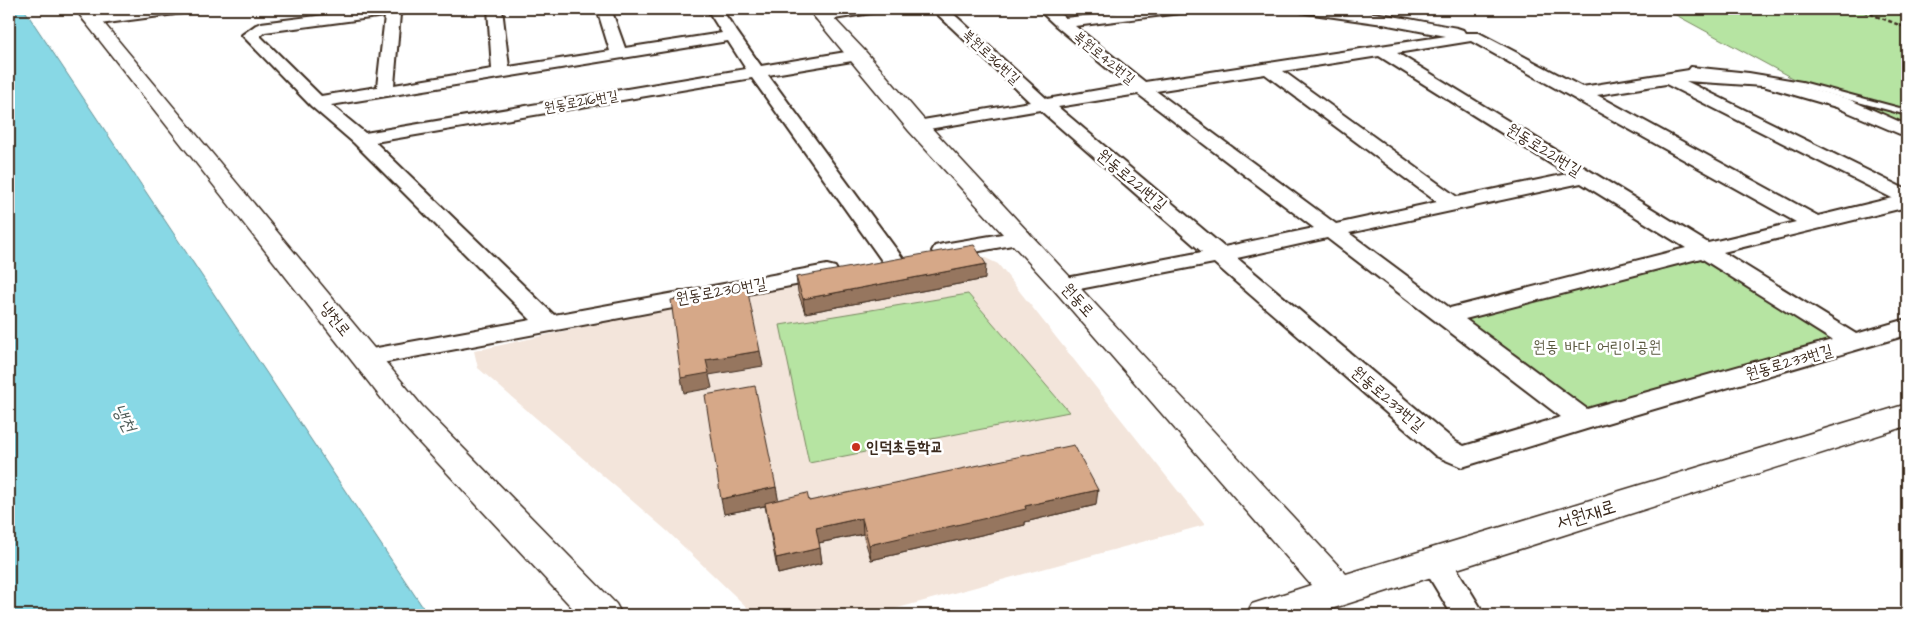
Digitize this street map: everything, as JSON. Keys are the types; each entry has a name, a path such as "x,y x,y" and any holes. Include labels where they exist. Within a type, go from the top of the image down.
{"street":[{"path":"88,14 183,9"},
{"path":"495,9 501,72"},
{"path":"604,9 620,54"},
{"path":"714,9 757,72 900,259 1020,237"},
{"path":"819,12 871,9"},
{"name":"북원로36번길","path":"939,9 1044,105"},
{"name":"북원로42번길","path":"1045,9 1141,88"},
{"path":"1061,23 1180,9"},
{"path":"1306,9 1336,11 1474,36 1816,224"},
{"path":"385,91 398,10 261,28 250,35 317,102 361,140 548,322"},
{"name":"원동로","path":"819,12 858,55 917,126 1064,285 1339,591"},
{"name":"냉천로","path":"88,14 366,358 441,446 603,615"},
{"path":"317,102 733,36"},
{"path":"917,126 1141,88 1474,36"},
{"name":"원동로221번길","path":"1383,51 1854,343"},
{"name":"원동로216번길","path":"361,140 858,55"},
{"path":"1270,69 1453,204"},
{"path":"1580,93 1689,75 1764,81 1842,103 1907,132"},
{"path":"1670,79 1907,200"},
{"path":"1141,88 1583,420"},
{"name":"원동로221번길","path":"1044,105 1220,255"},
{"path":"1064,285 1220,255 1585,176"},
{"path":"1446,317 1907,200"},
{"name":"원동로233번길","path":"1220,255 1446,449 1462,457 1583,420 1907,328"},
{"name":"원동로230번길","path":"366,358 548,322 845,269"},
{"name":"서원재로","path":"1265,615 1907,415"},
{"path":"1436,562 1469,615"}],"lane":[{"path":"1689,75 1694,69 1763,76 1823,88 1907,113"}],"path":[{"path":"1858,9 1907,28"}],"shaded area":[{"name":"인덕초등학교","path":"975,253 998,264 1205,525 872,615 755,615 666,530 478,368 474,351 651,312"}],"green space":[{"path":"1665,9 1907,9 1907,129 1827,97"},
{"name":"원동 바다 어린이공원","path":"1705,250 1854,343 1583,420 1446,317"},
{"path":"968,294 1069,412 809,463 780,325"}],"water":[{"name":"냉천","path":"9,9 24,9 428,615 9,615"}],"building":[{"path":"974,245 986,264 803,299 796,277"},
{"path":"747,288 760,351 706,360 709,373 681,378 671,300"},
{"path":"755,386 776,487 721,499 705,395"},
{"path":"1074,445 1098,490 1025,506 1026,509 869,545 862,518 816,528 820,548 776,558 765,503 807,493 809,501"}],"place":[{"name":"인덕초등학교","path":"856,447"}]}
